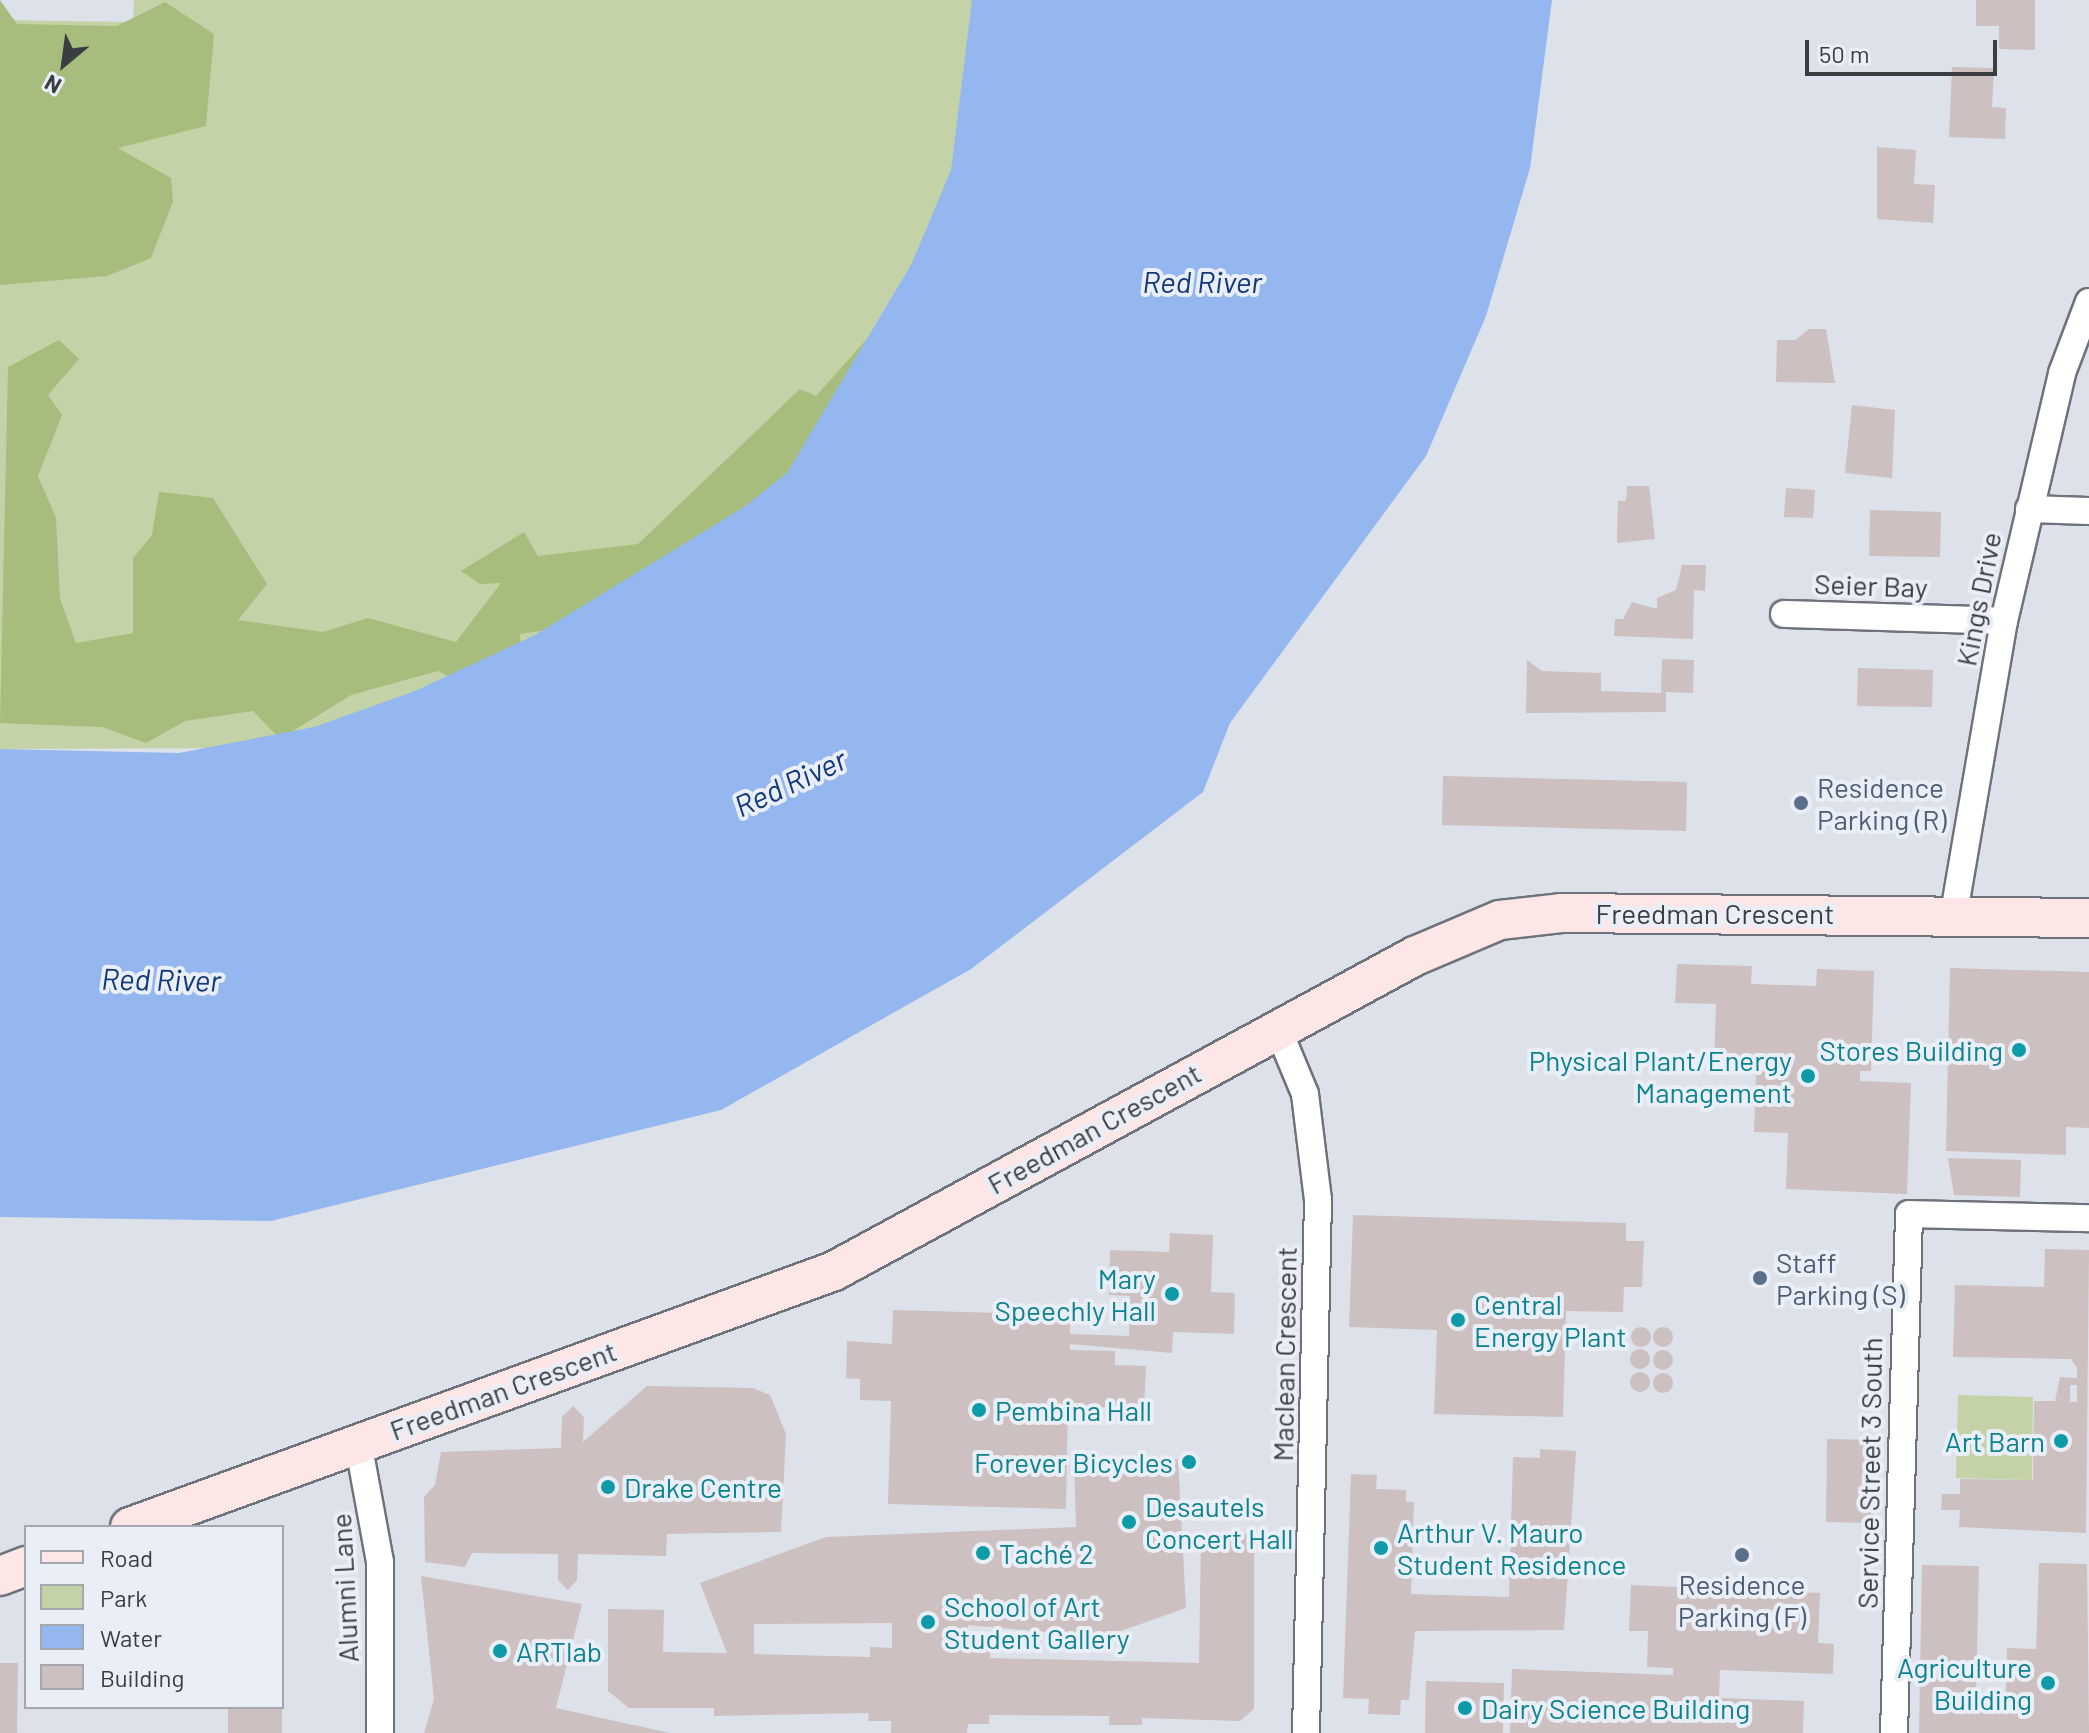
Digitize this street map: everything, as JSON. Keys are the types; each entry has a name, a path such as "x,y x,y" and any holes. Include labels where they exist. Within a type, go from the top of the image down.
{"street":[{"name":"Kings Drive","path":"1954,913 2004,621 2062,373 2089,302"},
{"path":"2029,509 2089,511"},
{"name":"Seier Bay","path":"1784,614 2004,621"},
{"name":"Freedman Crescent","path":"135,1525 834,1271 1449,938 1500,920 1561,913 1954,913 2089,918"},
{"name":"Maclean Crescent","path":"1278,1029 1305,1094 1318,1200 1306,1733"},
{"name":"Service Street 3 South","path":"1894,1733 1909,1214 2089,1218"},
{"name":"Alumni Lane","path":"358,1442 380,1562 380,1733"},
{"path":"0,1576 24,1567"}],"green space":[{"path":"0,0 17,24 117,26 165,2 214,34 206,126 118,148 171,178 173,201 151,258 107,276 0,285"},
{"path":"134,0 1009,0 947,273 664,586 284,748 0,749 0,20 133,22"},
{"path":"898,304 810,462 587,624 520,634 521,676 477,690 438,671 351,695 280,739 253,711 185,721 146,743 102,727 0,723 8,367 59,340 79,359 48,395 62,415 38,476 56,518 60,599 76,643 133,633 133,558 152,535 159,492 213,498 267,584 238,620 323,632 368,618 456,642 501,583 480,584 461,571 524,532 538,556 638,544 800,389 816,396"},
{"path":"1958,1395 2033,1397 2032,1480 1956,1478"}],"water":[{"name":"Red River","path":"972,0 1552,0 1530,168 1486,316 1426,456 1230,723 1203,792 971,969 721,1110 271,1221 0,1217 0,749 179,753 314,727 415,691 535,635 744,507 787,473 912,263 951,170"}],"building":[{"path":"1976,0 2035,0 2035,50 1999,49 1999,26 1976,26"},
{"path":"1952,67 1994,68 1992,107 2006,108 2005,139 1949,137"},
{"path":"1877,147 1916,150 1914,184 1935,185 1933,223 1877,219"},
{"path":"1809,329 1826,329 1835,383 1776,382 1777,340 1795,340"},
{"path":"1852,405 1895,410 1892,478 1845,473"},
{"path":"1627,486 1649,486 1655,539 1617,543 1618,501 1626,501"},
{"path":"1786,488 1815,490 1813,518 1784,517"},
{"path":"1870,510 1941,512 1940,557 1869,556"},
{"path":"1682,565 1706,565 1705,591 1694,590 1693,639 1614,636 1615,619 1623,619 1632,602 1657,609 1657,598 1676,590"},
{"path":"1662,659 1694,660 1693,693 1666,692 1666,712 1526,713 1527,660 1542,671 1601,673 1601,691 1661,693"},
{"path":"1858,668 1933,670 1932,707 1857,706"},
{"path":"1443,776 1687,782 1686,831 1442,825"},
{"name":"Physical Plant/Energy Management","path":"1677,964 1752,966 1751,984 1816,986 1817,969 1874,971 1871,1071 1860,1071 1860,1081 1911,1083 1907,1194 1786,1189 1788,1133 1754,1132 1756,1071 1714,1070 1716,1004 1675,1003"},
{"name":"Stores Building","path":"1950,968 2089,972 2089,1128 2066,1127 2066,1155 1946,1151"},
{"path":"1948,1158 2021,1160 2020,1197 1954,1195"},
{"name":"Central Energy Plant","path":"1353,1215 1626,1223 1626,1241 1644,1241 1642,1287 1624,1287 1623,1312 1566,1311 1563,1417 1434,1414 1437,1330 1349,1327"},
{"name":"Pembina Hall","path":"1170,1233 1213,1235 1211,1292 1235,1293 1234,1334 1173,1332 1172,1353 1070,1344 1070,1350 1115,1351 1115,1365 1146,1366 1144,1409 1068,1406 1066,1509 888,1504 891,1401 860,1400 860,1379 846,1378 847,1341 892,1344 893,1310 1070,1315 1070,1334 1129,1336 1130,1296 1109,1295 1110,1250 1169,1252"},
{"path":"2045,1249 2089,1250 2086,1533 1959,1527 1960,1510 1941,1510 1942,1494 1960,1494 1960,1479 2033,1480 2034,1401 2055,1401 2060,1377 2077,1378 2077,1368 2071,1359 1953,1357 1955,1285 2044,1287","holes":["2070,1385 2077,1385 2077,1402 2070,1402"]},
{"path":"1641,1327 1648,1330 1651,1337 1648,1344 1641,1347 1634,1344 1631,1337 1634,1330"},
{"path":"1663,1327 1670,1330 1673,1337 1670,1344 1663,1347 1656,1344 1653,1337 1656,1330"},
{"path":"1640,1349 1647,1352 1650,1359 1647,1366 1640,1369 1633,1366 1630,1359 1633,1352"},
{"path":"1663,1350 1670,1353 1673,1360 1670,1367 1663,1370 1656,1367 1653,1360 1656,1353"},
{"path":"1640,1372 1647,1375 1650,1382 1647,1389 1640,1392 1633,1389 1630,1382 1633,1375"},
{"path":"1663,1373 1670,1376 1673,1383 1670,1390 1663,1393 1656,1390 1653,1383 1656,1376"},
{"name":"Drake Centre","path":"647,1386 753,1388 770,1395 786,1434 781,1532 667,1534 666,1556 578,1554 577,1580 568,1590 558,1580 558,1554 472,1553 465,1567 425,1562 424,1497 435,1485 441,1452 561,1448 562,1417 573,1406 584,1417 583,1442"},
{"path":"1827,1439 1875,1440 1874,1523 1826,1522"},
{"name":"Arthur V. Mauro Student Residence","path":"1540,1449 1576,1451 1564,1630 1415,1631 1409,1700 1401,1700 1400,1715 1368,1714 1369,1699 1343,1698 1351,1474 1377,1475 1376,1489 1406,1490 1406,1502 1414,1502 1411,1594 1509,1597 1513,1457 1540,1458"},
{"path":"1074,1456 1178,1459 1186,1608 1104,1637 968,1625 968,1649 990,1649 990,1658 1199,1663 1201,1533 1254,1534 1254,1709 1240,1721 1142,1718 1142,1725 1109,1725 1109,1716 989,1715 989,1724 968,1724 967,1733 891,1733 891,1721 868,1721 869,1713 714,1716 714,1708 629,1708 608,1691 608,1609 664,1610 663,1652 727,1653 700,1583 826,1537 1076,1527","holes":["892,1623 892,1648 870,1647 870,1657 754,1654 754,1624"]},
{"path":"2039,1563 2087,1564 2089,1733 1919,1733 1922,1565 1979,1566 1976,1698 2006,1699 2007,1648 2036,1649"},
{"name":"ARTlab","path":"421,1576 582,1604 556,1708 670,1733 424,1733 434,1699"},
{"path":"1631,1585 1820,1593 1818,1643 1834,1644 1833,1674 1720,1670 1719,1698 1804,1701 1803,1733 1510,1733 1512,1669 1673,1675 1673,1668 1647,1667 1648,1631 1629,1631"},
{"path":"0,1663 18,1663 17,1733 0,1733"},
{"name":"Dairy Science Building","path":"1426,1681 1504,1683 1503,1733 1425,1733"},
{"path":"228,1709 282,1709 282,1733 228,1733"}],"place":[{"name":"Residence Parking (R)","path":"1801,803"},
{"name":"Stores Building","path":"2019,1050"},
{"name":"Physical Plant/Energy Management","path":"1808,1076"},
{"name":"Staff Parking (S)","path":"1760,1278"},
{"name":"Mary Speechly Hall","path":"1172,1294"},
{"name":"Central Energy Plant","path":"1458,1320"},
{"name":"Pembina Hall","path":"979,1410"},
{"name":"Art Barn","path":"2061,1441"},
{"name":"Forever Bicycles","path":"1189,1462"},
{"name":"Drake Centre","path":"608,1487"},
{"name":"Desautels Concert Hall","path":"1129,1522"},
{"name":"Arthur V. Mauro Student Residence","path":"1381,1548"},
{"name":"Taché 2","path":"983,1553"},
{"name":"Residence Parking (F)","path":"1742,1555"},
{"name":"School of Art Student Gallery","path":"928,1622"},
{"name":"ARTlab","path":"500,1651"},
{"name":"Agriculture Building","path":"2048,1683"},
{"name":"Dairy Science Building","path":"1465,1708"}]}
